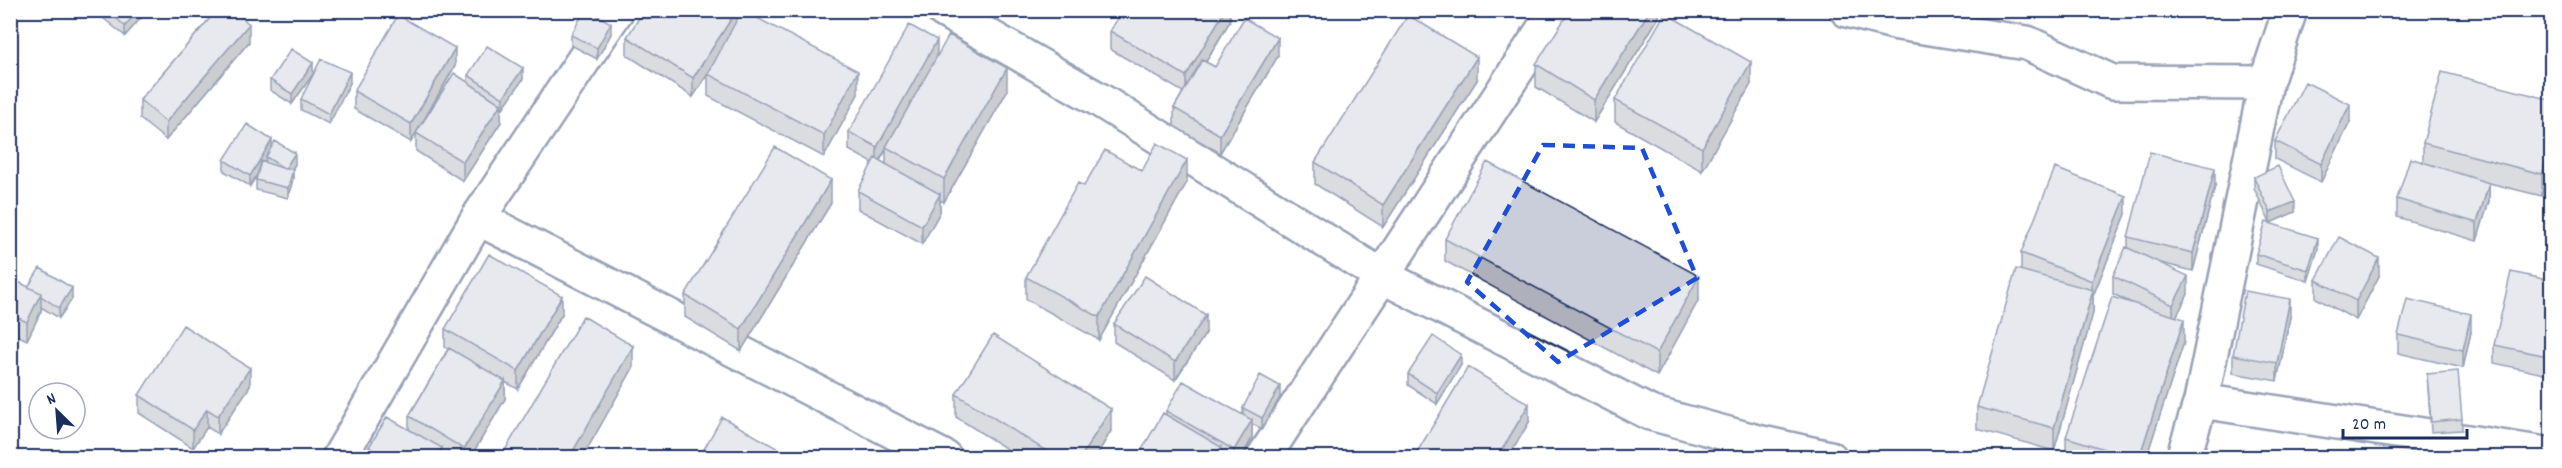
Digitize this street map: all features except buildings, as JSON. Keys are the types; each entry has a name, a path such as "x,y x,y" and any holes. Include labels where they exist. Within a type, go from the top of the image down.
{"street":[{"path":"339,458 478,218 617,10"},
{"path":"943,10 1098,99 1382,276 1650,413 1758,442 1830,458"},
{"path":"1263,458 1557,10"},
{"path":"1847,10 1898,23 2027,44 2112,82 2266,83"},
{"path":"2183,458 2201,401 2266,83 2290,10"},
{"path":"478,218 945,458"},
{"path":"2201,401 2552,455"}],"highlighted area":[{"path":"1543,145 1642,148 1697,278 1558,362 1467,282"}]}
